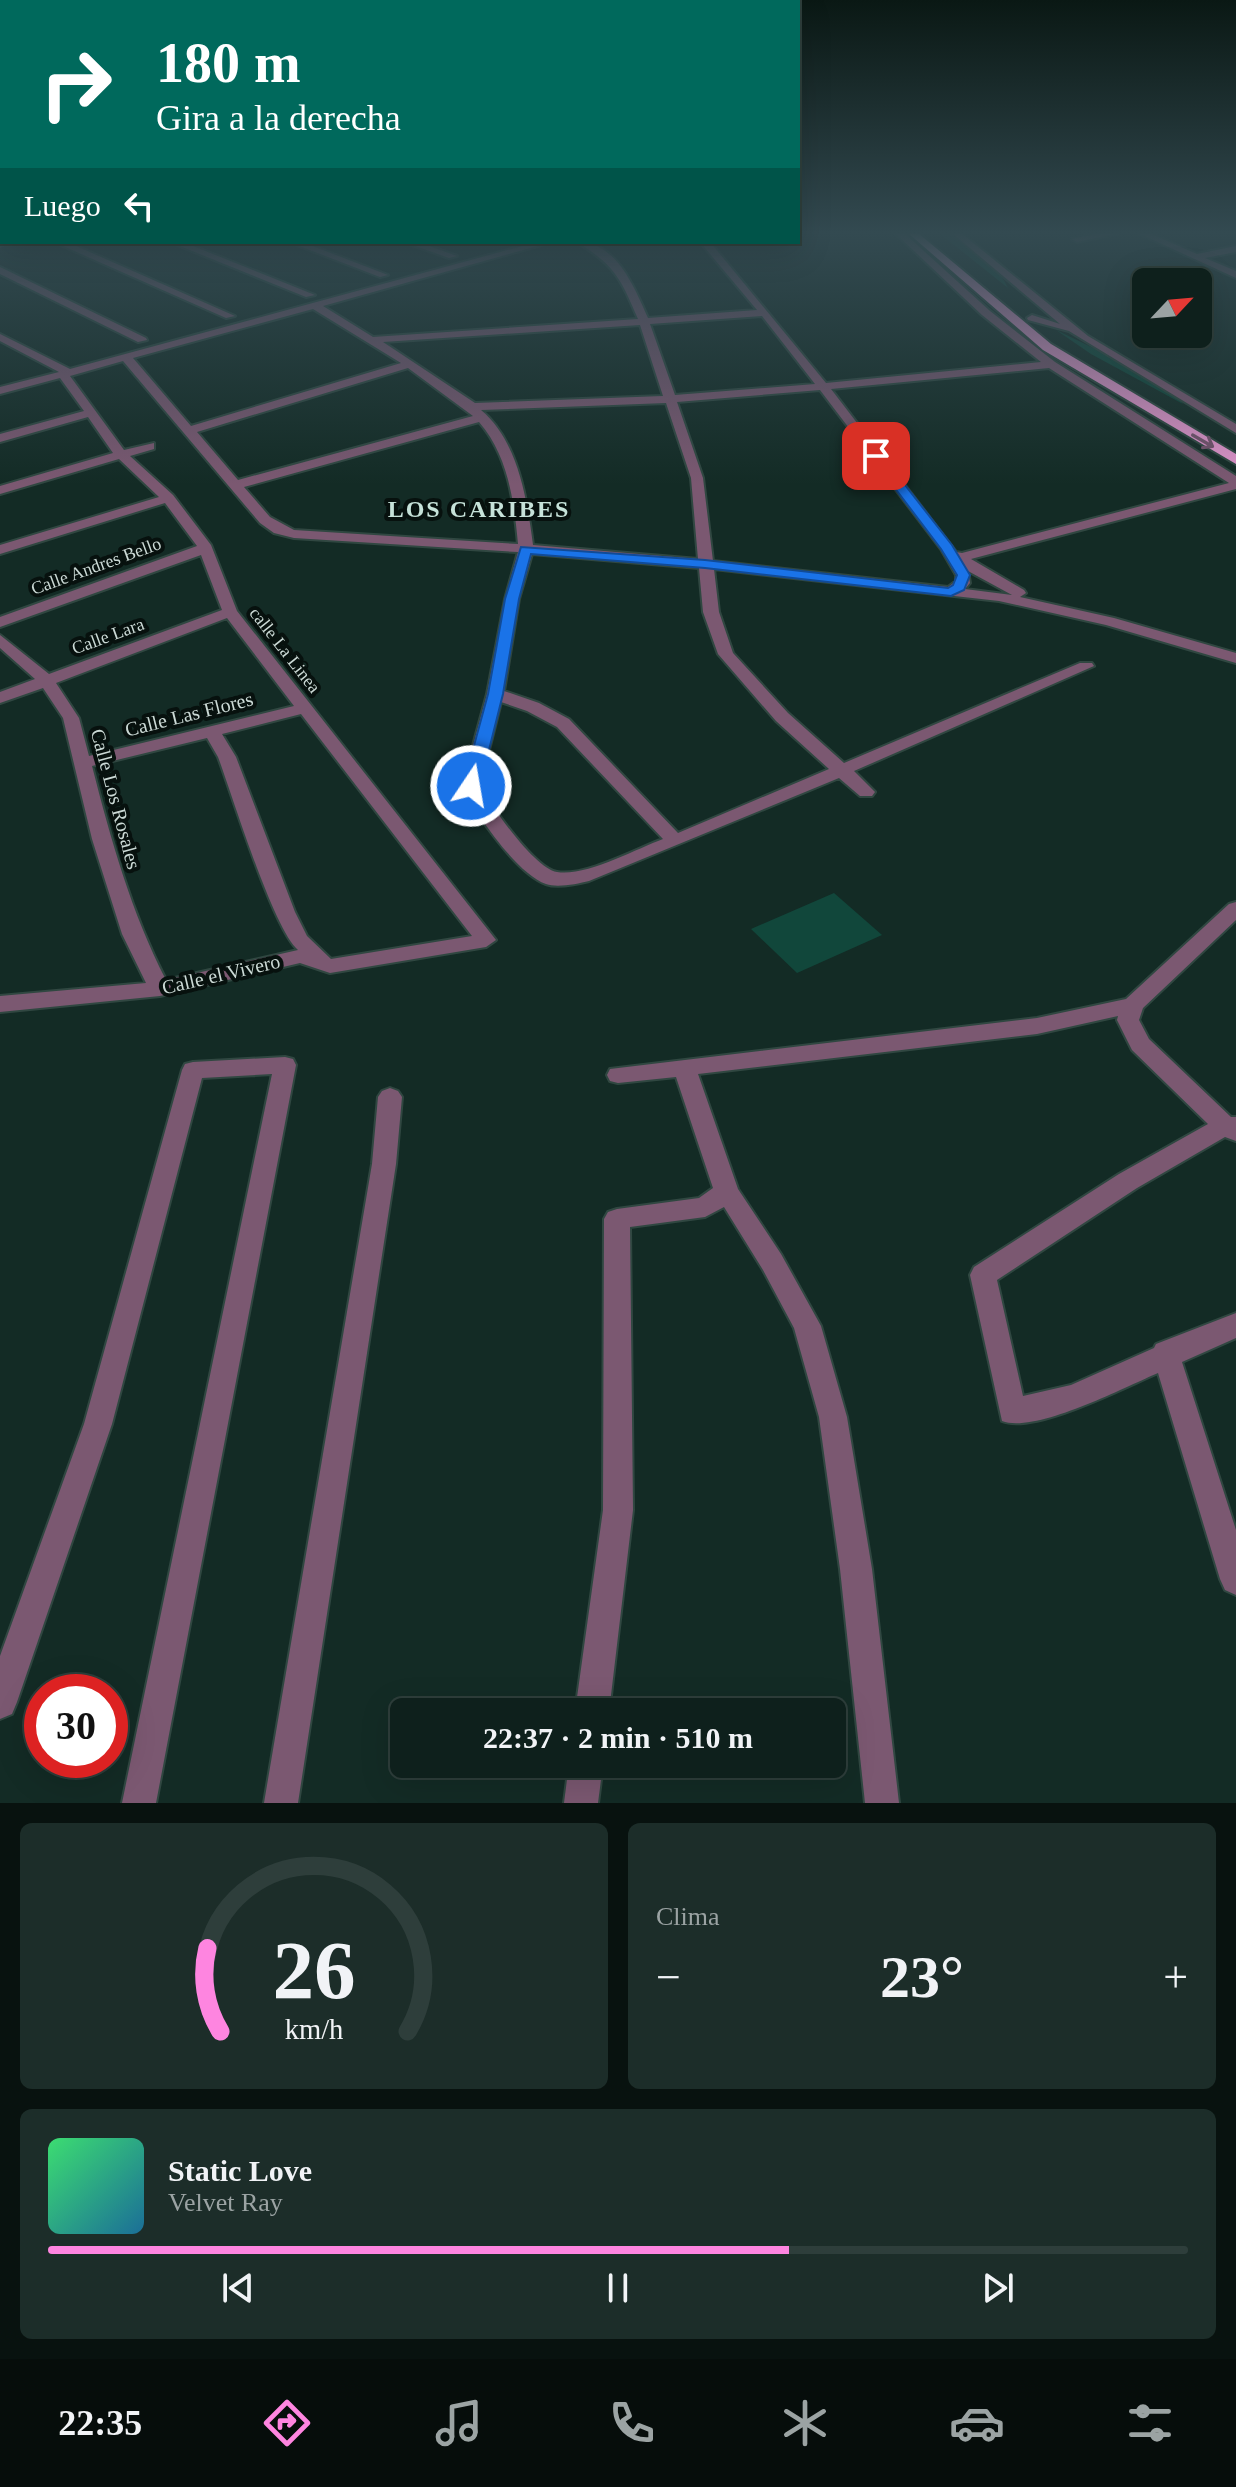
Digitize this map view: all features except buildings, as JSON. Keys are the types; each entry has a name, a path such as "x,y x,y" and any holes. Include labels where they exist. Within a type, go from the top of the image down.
{"highway":[{"path":"1012,317 1047,347 1236,460"},
{"path":"1032,318 1088,359 1236,445"}],"street":[{"path":"96,317 142,340"},
{"path":"53,365 226,317"},
{"path":"0,391 67,375 256,317"},
{"path":"338,317 478,412 497,435 515,480 526,549 512,599 495,694 471,786 482,807 532,866 551,879 582,877 675,841 1086,666"},
{"path":"642,317 697,478 711,612 726,654 782,717 866,792"},
{"path":"372,340 702,317"},
{"path":"767,317 954,553 980,573 1040,604"},
{"path":"991,317 1051,364 1236,484"},
{"path":"1059,317 1084,338 1236,429"},
{"path":"1032,318 1084,338"},
{"path":"0,337 67,375"},
{"path":"126,357 265,520 279,530 294,534 435,541 705,564 951,592 1040,604 1236,658"},
{"path":"187,431 410,364"},
{"path":"235,485 478,412 671,400 1051,364"},
{"name":"calle La Linea","path":"67,375 120,453 168,498 206,548 230,612 486,940"},
{"path":"1182,397 1220,436"},
{"path":"0,438 92,412"},
{"path":"0,490 150,446"},
{"path":"954,553 1236,484"},
{"path":"0,550 168,498"},
{"name":"Calle Andres Bello","path":"0,622 206,548"},
{"path":"951,592 963,583 954,553"},
{"name":"Calle Lara","path":"0,698 230,612"},
{"name":"Calle Los Rosales","path":"0,640 46,680 71,718 101,839 128,920 160,989"},
{"path":"495,694 533,707 563,723 675,841"},
{"name":"Calle Las Flores","path":"84,763 305,708"},
{"path":"212,731 227,757 299,940 330,966"},
{"path":"1236,909 1133,1005 1128,1020 1140,1044 1232,1128 1128,1181 983,1275 1012,1412 1074,1397 1166,1353 1236,1325"},
{"name":"Calle el Vivero","path":"0,1004 160,989 301,956 330,966 486,940"},
{"path":"618,1075 1037,1026 1133,1005"},
{"path":"0,1702 98,1424 193,1070 285,1065 139,1803"},
{"path":"685,1069 727,1192 772,1262 807,1326 833,1417 856,1569 882,1803"},
{"path":"281,1803 384,1164 390,1097"},
{"path":"594,1698 618,1510 617,1219 705,1207 727,1192"},
{"path":"1166,1353 1236,1579"},
{"path":"581,1803 584,1778"}],"green space":[{"path":"1056,330 1106,354 1176,395 1183,404 1091,354"},
{"path":"834,893 882,935 797,973 751,929"}],"district":[{"name":"LOS CARIBES","path":"479,509"}],"route":[{"path":"471,786 495,694 512,599 526,549 705,564 951,592 960,587 963,575 947,548 876,456"}]}
